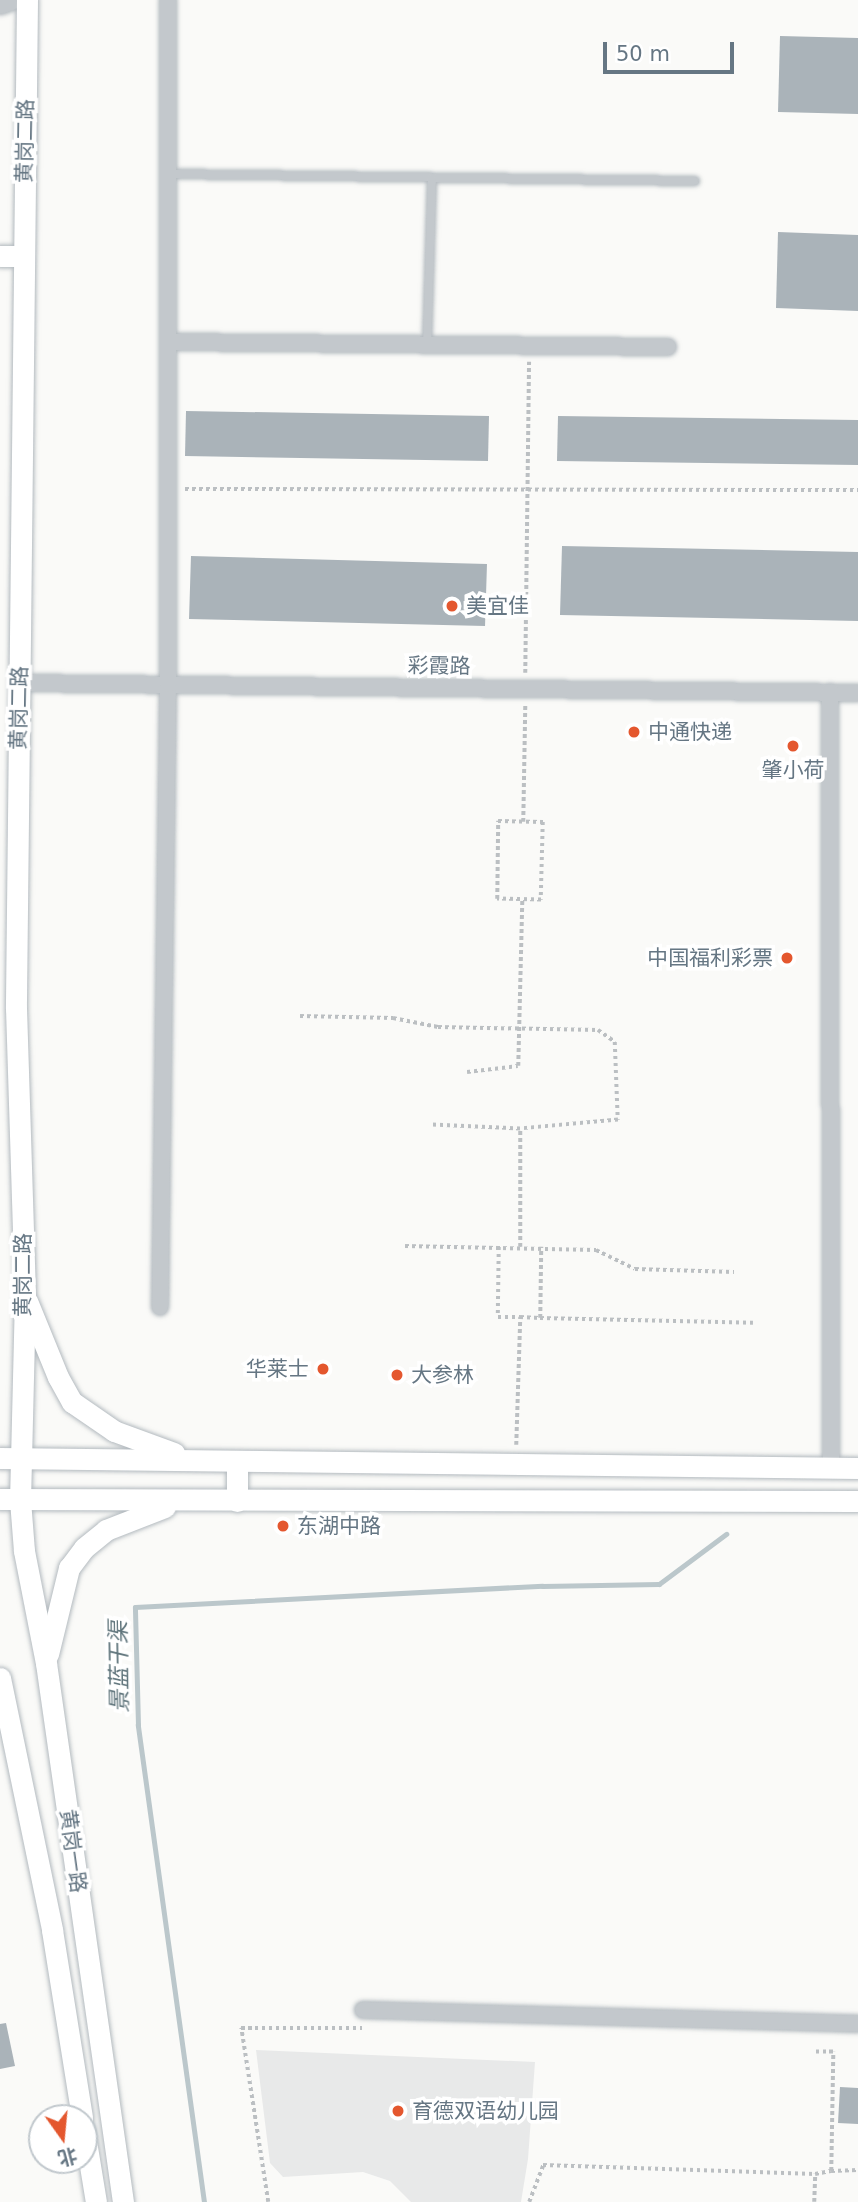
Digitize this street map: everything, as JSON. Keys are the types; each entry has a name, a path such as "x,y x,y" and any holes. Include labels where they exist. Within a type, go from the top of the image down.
{"main road":[{"name":"黄岗二路","path":"10,1499 9,1458 24,1296 16,1008 27,0"},
{"path":"0,256 24,256"},
{"path":"24,1296 58,1377 72,1402 114,1431 196,1461"},
{"path":"9,1458 858,1468"},
{"path":"237,1462 237,1501"},
{"path":"10,1499 858,1500"},
{"name":"黄岗一路","path":"10,1499 24,1551 46,1663 123,2202"},
{"path":"46,1663 69,1568 84,1549 106,1530 183,1501"},
{"name":"黄岗一路","path":"0,1678 52,1930 80,2104"},
{"path":"91,2174 96,2202"}],"street":[{"path":"0,4 11,0"},
{"path":"160,1307 168,684 168,0"},
{"path":"168,342 668,347"},
{"name":"彩霞路","path":"19,682 858,693"},
{"path":"830,692 831,1468"},
{"path":"363,2010 858,2024"}],"lane":[{"path":"168,174 695,181"},
{"path":"427,345 432,177"}],"path":[{"path":"523,822 530,346"},
{"path":"168,489 858,490"},
{"path":"498,821 523,822 542,822 541,900 497,899 498,821"},
{"path":"467,1072 518,1066 522,900"},
{"path":"300,1016 393,1018 438,1027 598,1030 615,1042 618,1120 520,1129 432,1125"},
{"path":"520,1129 520,1247"},
{"path":"405,1246 596,1250 635,1269 734,1272"},
{"path":"499,1247 499,1317 753,1323"},
{"path":"540,1318 541,1247"},
{"path":"516,1465 520,1317"},
{"path":"268,2202 241,2028 372,2028"},
{"path":"814,2052 833,2052 831,2171"},
{"path":"529,2202 542,2165 815,2174 858,2170"},
{"path":"814,2202 815,2174"}],"shaded area":[{"name":"育德双语幼儿园","path":"256,2050 535,2062 528,2159 521,2202 411,2202 390,2181 363,2172 283,2177 270,2163"}],"building":[{"path":"780,36 858,38 858,114 778,112"},
{"path":"778,232 858,235 858,311 776,308"},
{"path":"186,411 489,416 488,461 185,456"},
{"path":"558,416 858,420 858,465 557,461"},
{"path":"562,546 858,552 858,621 560,615"},
{"path":"191,556 487,564 485,626 189,619"},
{"path":"6,2023 15,2066 0,2069 0,2024"},
{"path":"840,2087 858,2088 858,2124 838,2123"}],"waterway":[{"name":"景蓝干渠","path":"204,2202 138,1725 135,1607 542,1586 659,1584 726,1534"}],"place":[{"name":"美宜佳","path":"452,606"},
{"name":"中通快递","path":"634,732"},
{"name":"肇小荷","path":"793,746"},
{"name":"中国福利彩票","path":"787,958"},
{"name":"华莱士","path":"323,1369"},
{"name":"大参林","path":"397,1375"},
{"name":"东湖中路","path":"283,1526"},
{"name":"育德双语幼儿园","path":"398,2111"}]}
